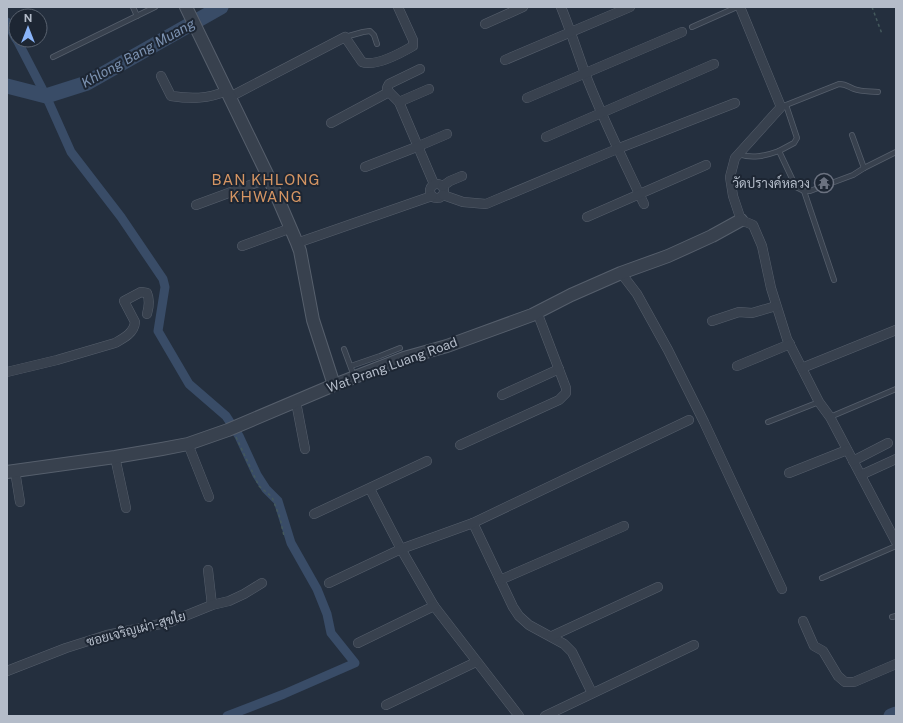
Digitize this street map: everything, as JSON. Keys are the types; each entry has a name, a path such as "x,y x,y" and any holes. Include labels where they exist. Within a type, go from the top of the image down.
{"street":[{"path":"186,7 269,178 297,243 300,251 313,320 334,385"},
{"path":"161,76 171,96 204,98 228,94 345,37 362,62 370,64 386,59 413,46 413,40 398,7"},
{"path":"485,24 523,7"},
{"path":"561,7 572,32 585,72 602,113 644,204"},
{"path":"505,60 630,7"},
{"path":"740,7 783,106 735,158 730,177 733,196 741,220 753,225 762,246 776,306 790,344 819,402 830,417 896,542"},
{"path":"527,98 682,32"},
{"path":"546,137 714,64"},
{"path":"420,69 389,84 389,92 399,102 440,188 463,202 486,204 618,149 736,103"},
{"path":"399,102 429,89"},
{"path":"331,123 389,92"},
{"path":"365,167 447,134"},
{"path":"587,217 706,165"},
{"path":"297,243 432,196 438,198 440,188 450,181 462,176"},
{"path":"196,205 269,178"},
{"name":"Wat Prang Luang Road","path":"11,472 115,457 188,444 230,430 334,385 353,372 447,346 537,312 621,273 668,256 712,236 741,220"},
{"path":"242,246 291,228"},
{"path":"621,273 637,294 665,344 704,422 782,589"},
{"path":"7,372 57,360 115,343 131,333 135,322 124,300 141,292 147,293 148,296 150,306 148,314"},
{"path":"712,321 739,312 752,313 776,306"},
{"path":"460,445 564,396 566,393 566,388 537,312"},
{"path":"802,368 896,330"},
{"path":"737,366 790,344"},
{"path":"502,395 559,369"},
{"path":"296,402 305,450"},
{"path":"329,583 401,549 473,523 689,420"},
{"path":"853,460 888,443"},
{"path":"188,444 209,497"},
{"path":"789,473 847,450"},
{"path":"115,457 126,508"},
{"path":"861,475 896,459"},
{"path":"314,514 427,461"},
{"path":"11,472 20,502"},
{"path":"370,489 401,549 434,606 519,716"},
{"path":"473,523 519,616 529,626 552,636 564,644 572,652 592,693"},
{"path":"500,580 624,526"},
{"path":"208,570 212,606"},
{"name":"ซอยเจริญเผ่า-สุขใย","path":"7,671 66,648 107,635 170,622 237,598 262,583"},
{"path":"552,636 658,587"},
{"path":"358,643 434,606"},
{"path":"803,621 814,646 823,651 838,676 845,682 854,682 896,664"},
{"path":"545,716 694,645"},
{"path":"386,705 476,662"}],"lane":[{"path":"133,7 137,16"},
{"path":"53,57 155,7"},
{"path":"692,28 737,7"},
{"path":"345,37 370,31 374,35 376,44"},
{"path":"738,154 746,157 754,157 779,151 794,143 797,138 783,106 822,89 839,84 844,84 859,90 878,92"},
{"path":"852,135 864,168"},
{"path":"779,151 796,186 804,192 834,280"},
{"path":"804,192 844,179 896,152"},
{"path":"344,349 353,372 380,356 400,348"},
{"path":"830,417 896,389"},
{"path":"768,422 819,402"},
{"path":"822,578 896,546"}],"path":[{"path":"872,7 882,34"},
{"path":"230,430 230,435 234,433 259,486 272,497 280,518 284,536"}],"waterway":[{"name":"Khlong Bang Muang","path":"7,86 46,96 87,83 221,7"},
{"path":"21,48 46,96 71,152 121,217 163,279 165,287 158,331 189,384 226,416 239,436 257,475 266,489 278,501 291,543 317,589 327,614 331,633 355,663 284,694 227,716"},
{"path":"891,716 896,714"}],"place":[{"name":"วัดปรางค์หลวง","path":"824,183"}],"district":[{"name":"BAN KHLONG KHWANG","path":"266,188"}]}
